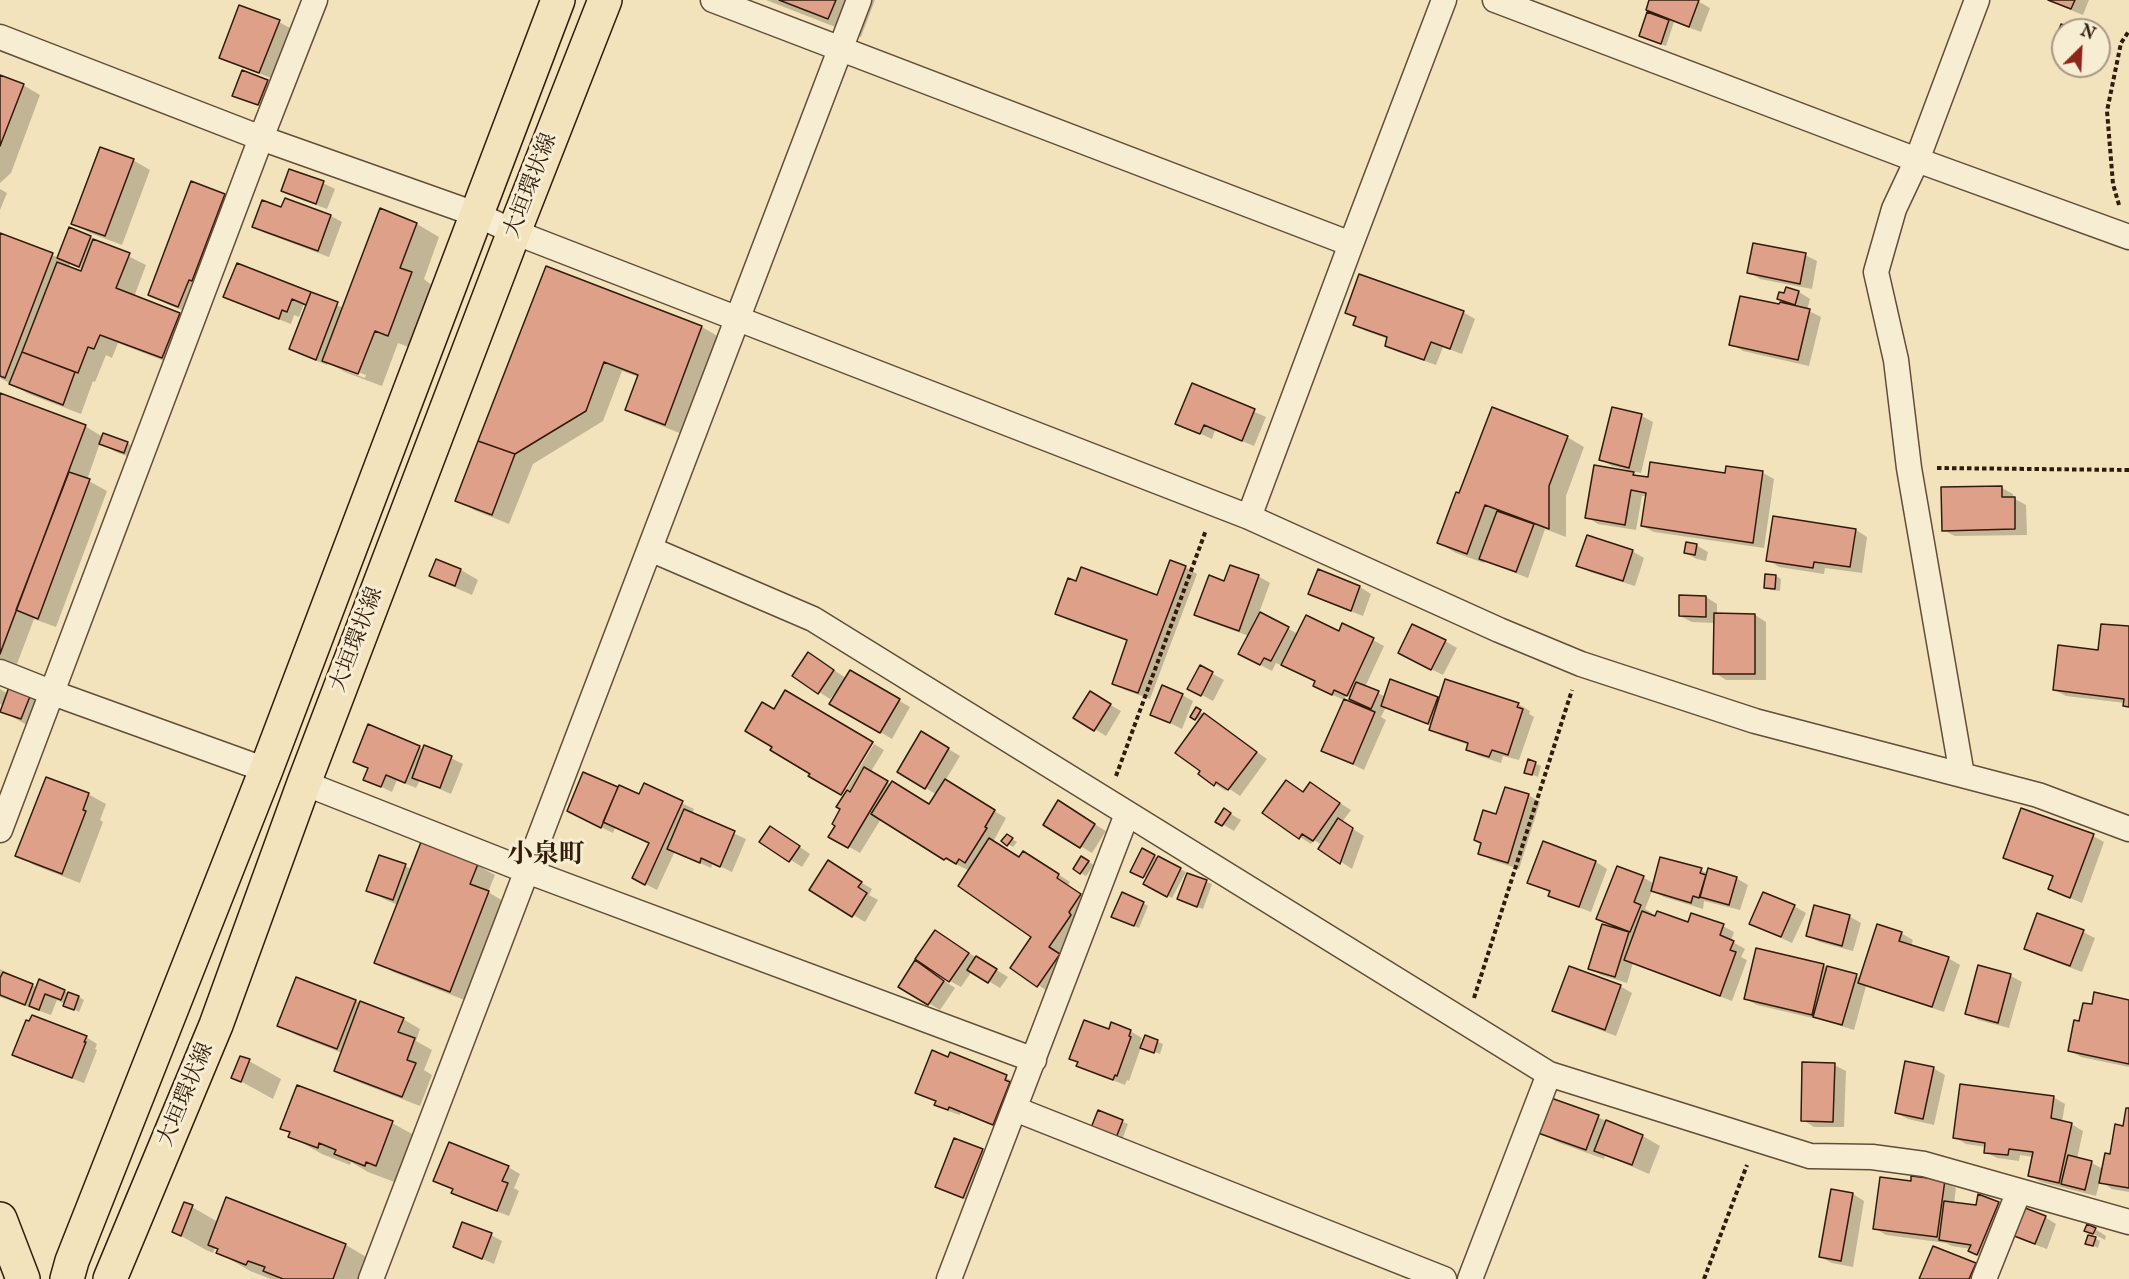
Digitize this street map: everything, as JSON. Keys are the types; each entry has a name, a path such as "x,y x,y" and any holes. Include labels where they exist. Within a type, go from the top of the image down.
{"main road":[{"name":"大垣環状線","path":"67,1279 72,1261 266,770 558,0"},
{"name":"大垣環状線","path":"110,1279 216,1025 304,783 605,0"},
{"path":"0,1219 23,1279"}],"street":[{"path":"0,830 315,0"},
{"path":"713,0 1351,244"},
{"path":"371,1279 859,0"},
{"path":"1250,516 1444,0"},
{"path":"1495,0 1917,160 2129,237"},
{"path":"1962,775 1909,468 1896,360 1876,272 1894,209 1917,160 1977,0"},
{"path":"0,37 261,138 478,215 514,232 1250,516 1499,630 1581,664 1755,721 2038,795 2129,829"},
{"path":"650,549 813,619 1549,1074 1810,1156 1872,1157 1923,1164 2129,1222"},
{"path":"0,672 266,770"},
{"path":"304,783 527,871 1034,1060"},
{"path":"949,1279 1127,814"},
{"path":"1470,1279 1549,1074"},
{"path":"1015,1109 1444,1279"},
{"path":"1984,1279 2019,1191"}],"path":[{"path":"2129,31 2121,43 2107,111 2113,184 2129,237"},
{"path":"1909,468 2129,470"},
{"path":"1104,799 1116,775 1202,539 1218,505"},
{"path":"1466,1023 1581,664"},
{"path":"1704,1279 1757,1139"}],"building":[{"path":"779,0 836,0 828,19"},
{"path":"1649,0 1699,0 1689,27 1646,10"},
{"path":"2048,0 2075,0 2071,9"},
{"path":"239,5 280,20 259,73 219,58"},
{"path":"1647,12 1669,20 1661,44 1639,36"},
{"path":"242,70 268,80 258,105 232,96"},
{"path":"0,75 24,84 0,146"},
{"path":"100,147 134,159 105,236 71,224"},
{"path":"289,169 324,181 316,204 281,191"},
{"path":"191,181 225,194 192,281 189,280 178,307 148,295"},
{"path":"285,198 331,215 318,251 252,227 262,200 281,207"},
{"path":"380,208 417,223 400,268 412,272 388,336 375,331 358,374 322,361"},
{"path":"69,227 91,236 79,267 57,258"},
{"path":"0,233 53,253 5,378 0,376"},
{"path":"93,239 130,253 116,288 180,313 162,358 100,335 94,349 88,347 78,373 22,352 57,262 81,271"},
{"path":"1753,243 1806,253 1800,284 1747,273"},
{"path":"237,263 311,292 306,305 292,299 287,312 282,310 279,319 223,297"},
{"path":"546,266 702,326 665,425 625,410 638,375 604,362 586,411 515,454 478,441"},
{"path":"1359,274 1464,311 1450,349 1431,342 1424,360 1385,346 1387,337 1353,325 1356,317 1345,313"},
{"path":"1786,287 1799,291 1795,305 1777,299 1779,292 1784,293"},
{"path":"311,292 338,302 316,360 289,349"},
{"path":"1740,296 1810,309 1798,360 1729,345"},
{"path":"22,352 75,372 63,405 9,384"},
{"path":"1192,383 1255,409 1242,441 1204,425 1200,434 1175,424"},
{"path":"0,393 86,425 0,654"},
{"path":"1492,407 1568,436 1549,486 1549,529 1485,505 1467,554 1437,543"},
{"path":"1612,407 1642,414 1629,468 1599,460"},
{"path":"103,433 128,442 124,453 99,444"},
{"path":"478,441 515,454 492,515 455,501"},
{"path":"1650,462 1725,473 1726,466 1763,471 1753,543 1641,526 1646,493 1631,490 1625,525 1585,518 1594,465 1634,472 1633,475 1648,477"},
{"path":"69,472 90,479 38,619 16,610"},
{"path":"2002,486 2002,497 2015,497 2015,529 1942,531 1941,487"},
{"path":"1497,511 1534,524 1516,572 1479,559"},
{"path":"1773,516 1856,529 1850,567 1814,562 1813,568 1766,561"},
{"path":"1587,535 1633,550 1623,581 1576,566"},
{"path":"1686,542 1697,544 1695,555 1684,553"},
{"path":"436,559 461,569 455,586 429,576"},
{"path":"1170,560 1186,566 1138,693 1112,684 1127,640 1055,614 1068,578 1076,581 1081,567 1157,595"},
{"path":"1230,565 1259,575 1239,631 1194,615 1209,575 1224,581"},
{"path":"1318,569 1360,586 1351,611 1308,594"},
{"path":"1765,574 1776,575 1775,589 1764,588"},
{"path":"1679,595 1706,596 1706,617 1679,616"},
{"path":"1260,612 1289,627 1271,661 1264,658 1260,665 1238,654"},
{"path":"1714,613 1755,614 1755,674 1713,674"},
{"path":"1306,615 1339,631 1342,623 1374,638 1347,696 1334,690 1332,695 1313,686 1315,681 1281,665"},
{"path":"1412,624 1446,640 1431,670 1398,653"},
{"path":"2101,624 2129,626 2129,707 2123,706 2124,699 2053,690 2058,645 2098,650"},
{"path":"808,652 834,670 818,694 792,676"},
{"path":"1200,665 1213,672 1201,696 1187,689"},
{"path":"850,670 900,699 880,733 829,704"},
{"path":"1390,679 1438,697 1428,724 1381,706"},
{"path":"1445,679 1519,703 1517,707 1523,709 1508,755 1492,750 1489,757 1466,750 1468,743 1429,730"},
{"path":"1356,682 1379,691 1371,709 1349,699"},
{"path":"1162,685 1183,694 1170,723 1150,715"},
{"path":"9,687 31,694 21,719 0,712"},
{"path":"785,690 873,742 841,795 808,776 810,774 770,750 772,747 745,731 762,702 774,709"},
{"path":"1090,691 1111,704 1094,731 1073,718"},
{"path":"1344,699 1375,712 1353,764 1321,751"},
{"path":"1196,707 1201,710 1195,720 1190,717"},
{"path":"1204,713 1257,752 1228,790 1216,782 1214,786 1198,774 1200,771 1175,753"},
{"path":"368,724 420,746 405,783 386,775 381,787 363,780 368,768 353,762"},
{"path":"921,731 949,748 925,789 897,772"},
{"path":"424,745 452,756 440,788 412,778"},
{"path":"1528,759 1536,762 1532,775 1524,773"},
{"path":"864,767 888,781 848,848 828,837 835,826 832,824 840,809 836,807 847,790 850,792"},
{"path":"583,772 618,787 601,828 567,811"},
{"path":"46,777 89,793 83,810 86,811 62,874 15,856"},
{"path":"945,779 995,810 985,827 987,828 965,863 959,859 956,864 946,858 944,860 871,814 892,781 929,804"},
{"path":"1286,780 1303,792 1310,782 1340,803 1313,841 1302,834 1299,839 1262,813"},
{"path":"644,783 683,801 645,885 632,878 649,843 603,822 619,785 639,794"},
{"path":"1505,787 1529,794 1508,863 1478,854 1481,843 1474,840 1483,810 1496,814"},
{"path":"1058,800 1095,824 1080,848 1043,825"},
{"path":"1224,808 1231,813 1222,826 1215,822"},
{"path":"2021,808 2094,834 2070,898 2048,889 2053,876 2003,858"},
{"path":"684,809 735,831 720,867 701,858 700,863 667,849"},
{"path":"1338,818 1353,828 1340,864 1318,849"},
{"path":"770,826 800,846 789,862 759,842"},
{"path":"1007,834 1013,838 1007,846 1001,841"},
{"path":"989,838 1019,857 1023,851 1059,874 1057,878 1081,894 1069,912 1071,915 1049,947 1060,954 1037,987 1010,968 1031,937 958,886"},
{"path":"1543,841 1596,861 1579,907 1548,896 1550,891 1527,883"},
{"path":"421,842 478,864 470,884 489,891 450,992 374,963"},
{"path":"1142,848 1155,855 1143,878 1130,872"},
{"path":"379,855 406,864 393,900 366,891"},
{"path":"1081,856 1089,861 1080,874 1073,869"},
{"path":"1158,856 1181,868 1167,897 1143,884"},
{"path":"1660,857 1702,868 1700,873 1706,875 1699,898 1693,896 1691,903 1651,891"},
{"path":"828,860 862,882 858,887 867,893 852,917 809,890"},
{"path":"1617,866 1644,876 1634,902 1641,905 1630,932 1596,919"},
{"path":"1708,868 1737,877 1729,905 1700,897"},
{"path":"1187,873 1207,880 1197,907 1177,899"},
{"path":"1122,892 1144,902 1134,926 1111,917"},
{"path":"1763,892 1795,905 1781,937 1749,924"},
{"path":"1814,905 1850,915 1842,946 1806,936"},
{"path":"1642,911 1655,916 1657,911 1688,922 1691,913 1724,924 1720,935 1734,941 1730,950 1736,952 1720,996 1624,960"},
{"path":"2037,913 2084,930 2070,966 2024,949"},
{"path":"1602,924 1629,932 1615,977 1588,969"},
{"path":"1877,924 1902,932 1899,941 1949,957 1932,1007 1858,983"},
{"path":"935,930 969,953 949,982 915,959"},
{"path":"1756,948 1824,964 1812,1015 1744,999"},
{"path":"976,956 997,969 988,983 967,970"},
{"path":"915,960 944,981 928,1005 898,987"},
{"path":"1978,965 2011,974 1998,1023 1965,1014"},
{"path":"1569,966 1621,985 1605,1030 1552,1011"},
{"path":"1827,966 1857,974 1842,1025 1813,1017"},
{"path":"3,972 33,984 25,1005 0,995 0,978"},
{"path":"296,977 356,1000 337,1049 277,1026"},
{"path":"39,979 65,990 61,1000 45,994 39,1010 29,1006"},
{"path":"68,992 79,996 74,1010 63,1006"},
{"path":"2094,992 2129,1000 2129,1064 2068,1051 2074,1020 2079,1021 2083,1003 2092,1004"},
{"path":"360,1001 404,1018 398,1032 415,1038 407,1060 416,1063 402,1097 334,1071"},
{"path":"32,1015 87,1036 72,1078 12,1055 26,1020 29,1021"},
{"path":"1084,1020 1109,1029 1111,1022 1131,1030 1129,1036 1131,1037 1117,1076 1115,1075 1113,1080 1076,1066 1078,1062 1069,1059"},
{"path":"1145,1035 1158,1040 1154,1053 1140,1048"},
{"path":"932,1050 948,1057 950,1052 1007,1075 1005,1080 1010,1082 993,1125 949,1107 948,1110 934,1105 936,1101 915,1093"},
{"path":"240,1056 250,1059 241,1082 231,1078"},
{"path":"1905,1061 1934,1067 1923,1119 1895,1113"},
{"path":"1802,1062 1835,1063 1833,1122 1801,1121"},
{"path":"1960,1084 2054,1096 2051,1118 2072,1123 2059,1183 2028,1176 2033,1152 2009,1149 2008,1155 1984,1153 1985,1143 1953,1138"},
{"path":"297,1085 393,1121 376,1166 366,1162 365,1166 334,1154 336,1150 319,1143 318,1148 288,1137 290,1132 280,1129"},
{"path":"1551,1098 1599,1115 1586,1150 1538,1133"},
{"path":"2126,1108 2129,1108 2129,1188 2099,1183 2105,1153 2110,1154 2115,1124 2123,1126"},
{"path":"1098,1110 1123,1120 1114,1143 1089,1133"},
{"path":"1606,1120 1643,1135 1632,1165 1594,1151"},
{"path":"954,1138 983,1149 963,1198 935,1187"},
{"path":"449,1142 509,1166 502,1181 508,1183 497,1211 451,1193 453,1189 433,1181"},
{"path":"2068,1155 2092,1161 2085,1190 2061,1184"},
{"path":"1911,1176 1945,1180 1937,1237 1873,1229 1880,1177 1911,1181"},
{"path":"1831,1189 1853,1193 1841,1261 1819,1257"},
{"path":"1978,1194 1999,1202 1977,1255 1968,1251 1971,1245 1939,1240 1944,1201 1976,1205"},
{"path":"226,1197 346,1244 333,1279 283,1279 263,1271 265,1267 248,1261 246,1265 216,1253 218,1249 208,1245"},
{"path":"184,1202 193,1205 181,1236 172,1232"},
{"path":"2020,1206 2046,1216 2035,1244 2009,1234"},
{"path":"462,1222 492,1233 482,1259 453,1247"},
{"path":"2087,1224 2096,1228 2093,1234 2084,1231"},
{"path":"2088,1235 2096,1237 2093,1246 2085,1244"},
{"path":"1933,1246 1976,1263 1969,1279 1919,1279"}],"district":[{"name":"小泉町","path":"546,857"}]}
